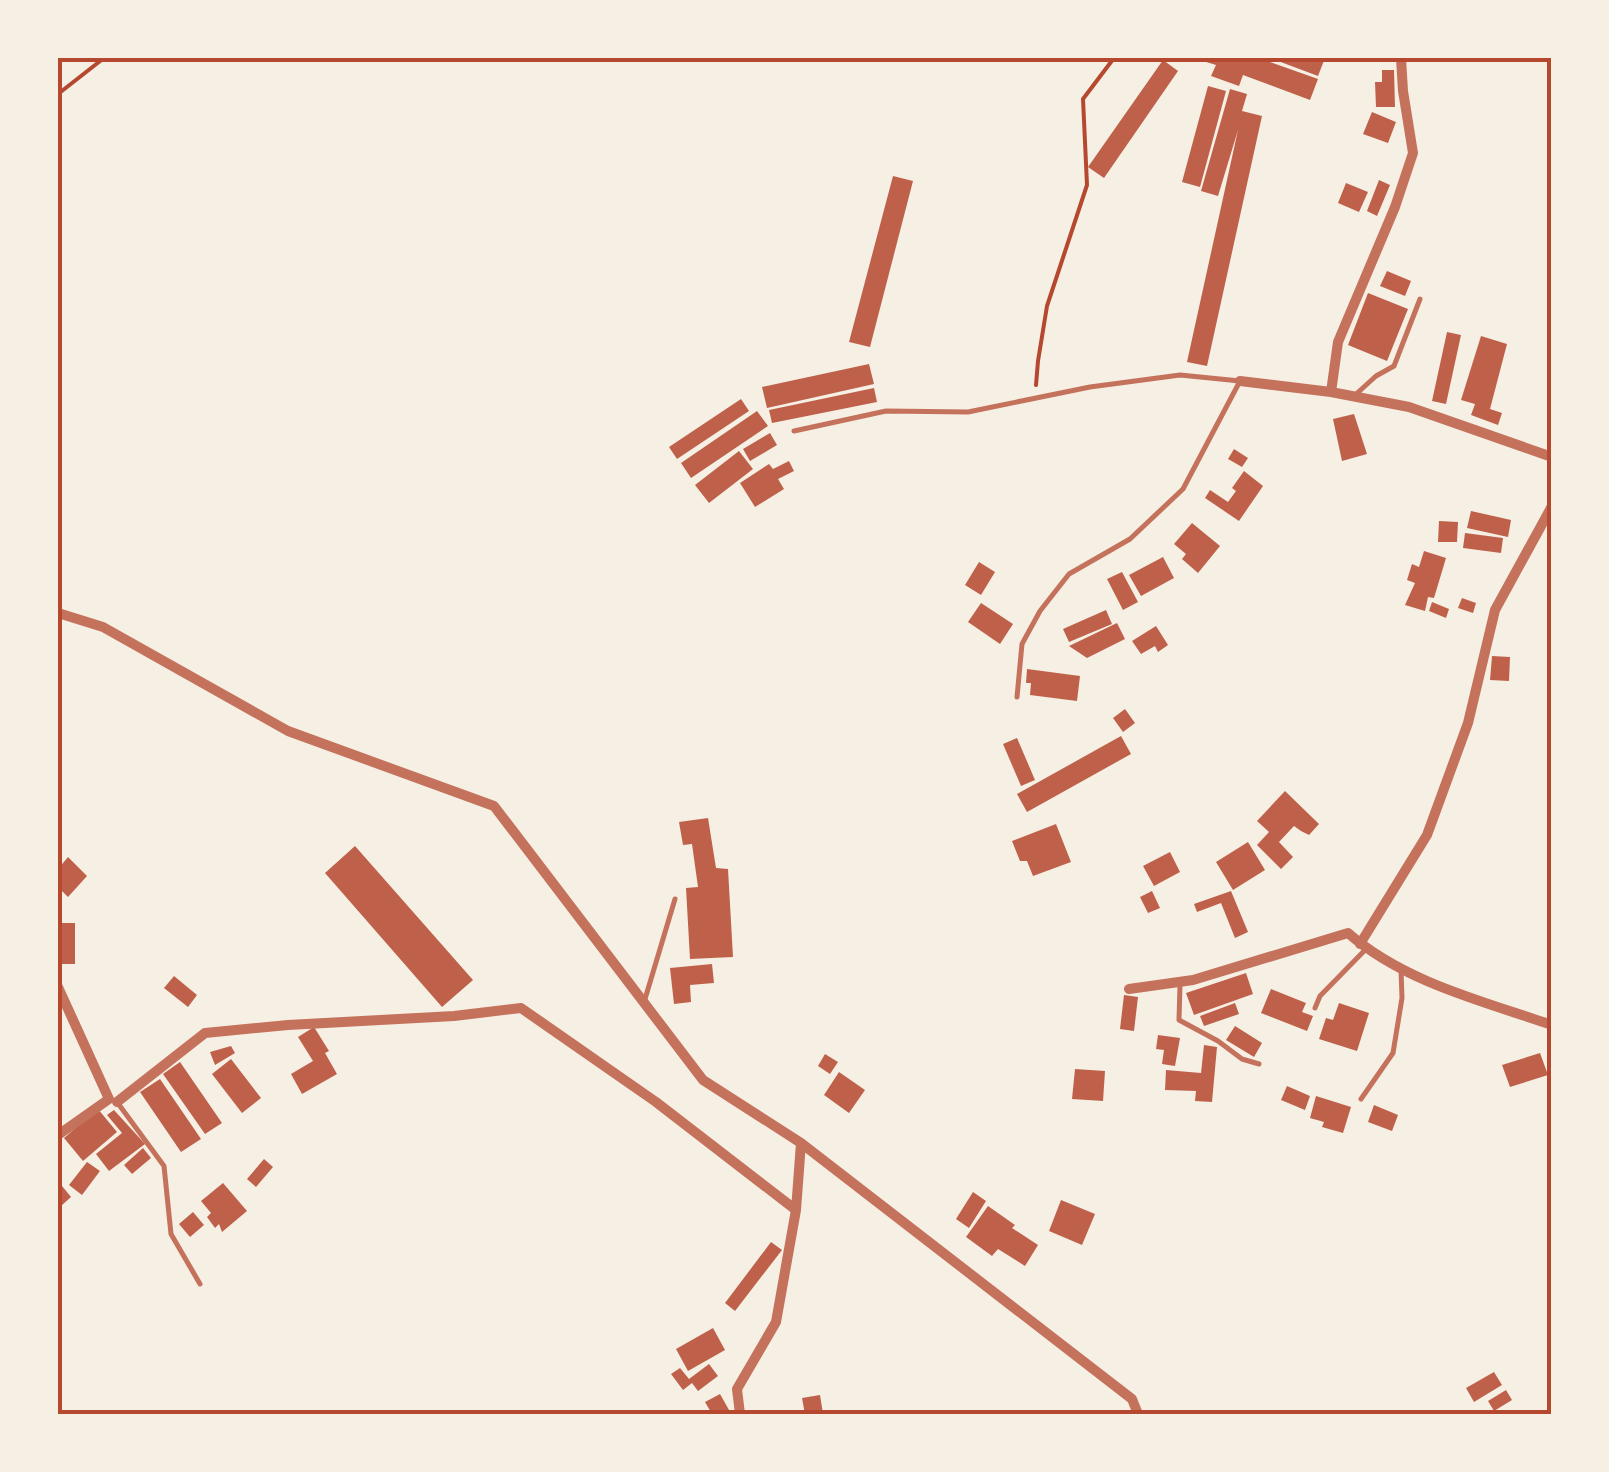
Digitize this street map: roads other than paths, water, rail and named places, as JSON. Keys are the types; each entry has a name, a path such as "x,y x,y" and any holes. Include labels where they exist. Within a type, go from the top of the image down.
{"street":[{"path":"1331,392 1338,342 1395,207 1413,153 1402,91 1401,58"},
{"path":"1240,381 1409,406 1552,457"},
{"path":"1364,946 1427,835 1468,722 1495,610 1552,506"},
{"path":"58,613 103,628 288,732 494,806 703,1080 801,1143 1132,1399 1138,1414"},
{"path":"1128,988 1193,980 1348,933 1402,970 1552,1025"},
{"path":"58,987 113,1101"},
{"path":"58,1135 113,1101 205,1033 521,1008 656,1102 796,1210"},
{"path":"740,1414 736,1389 776,1322 796,1210 801,1143"}],"lane":[{"path":"1352,398 1394,366 1420,299"},
{"path":"794,431 886,412 968,412 1090,387 1180,374 1240,381 1183,490 1130,539 1069,574 1040,610 1022,644 1017,697"},
{"path":"644,1002 674,899"},
{"path":"1315,1008 1320,996 1364,946"},
{"path":"1361,1099 1393,1053 1402,998 1402,970"},
{"path":"1180,982 1179,1020 1242,1059 1259,1064"},
{"path":"113,1101 164,1166 171,1234 200,1284"}]}
